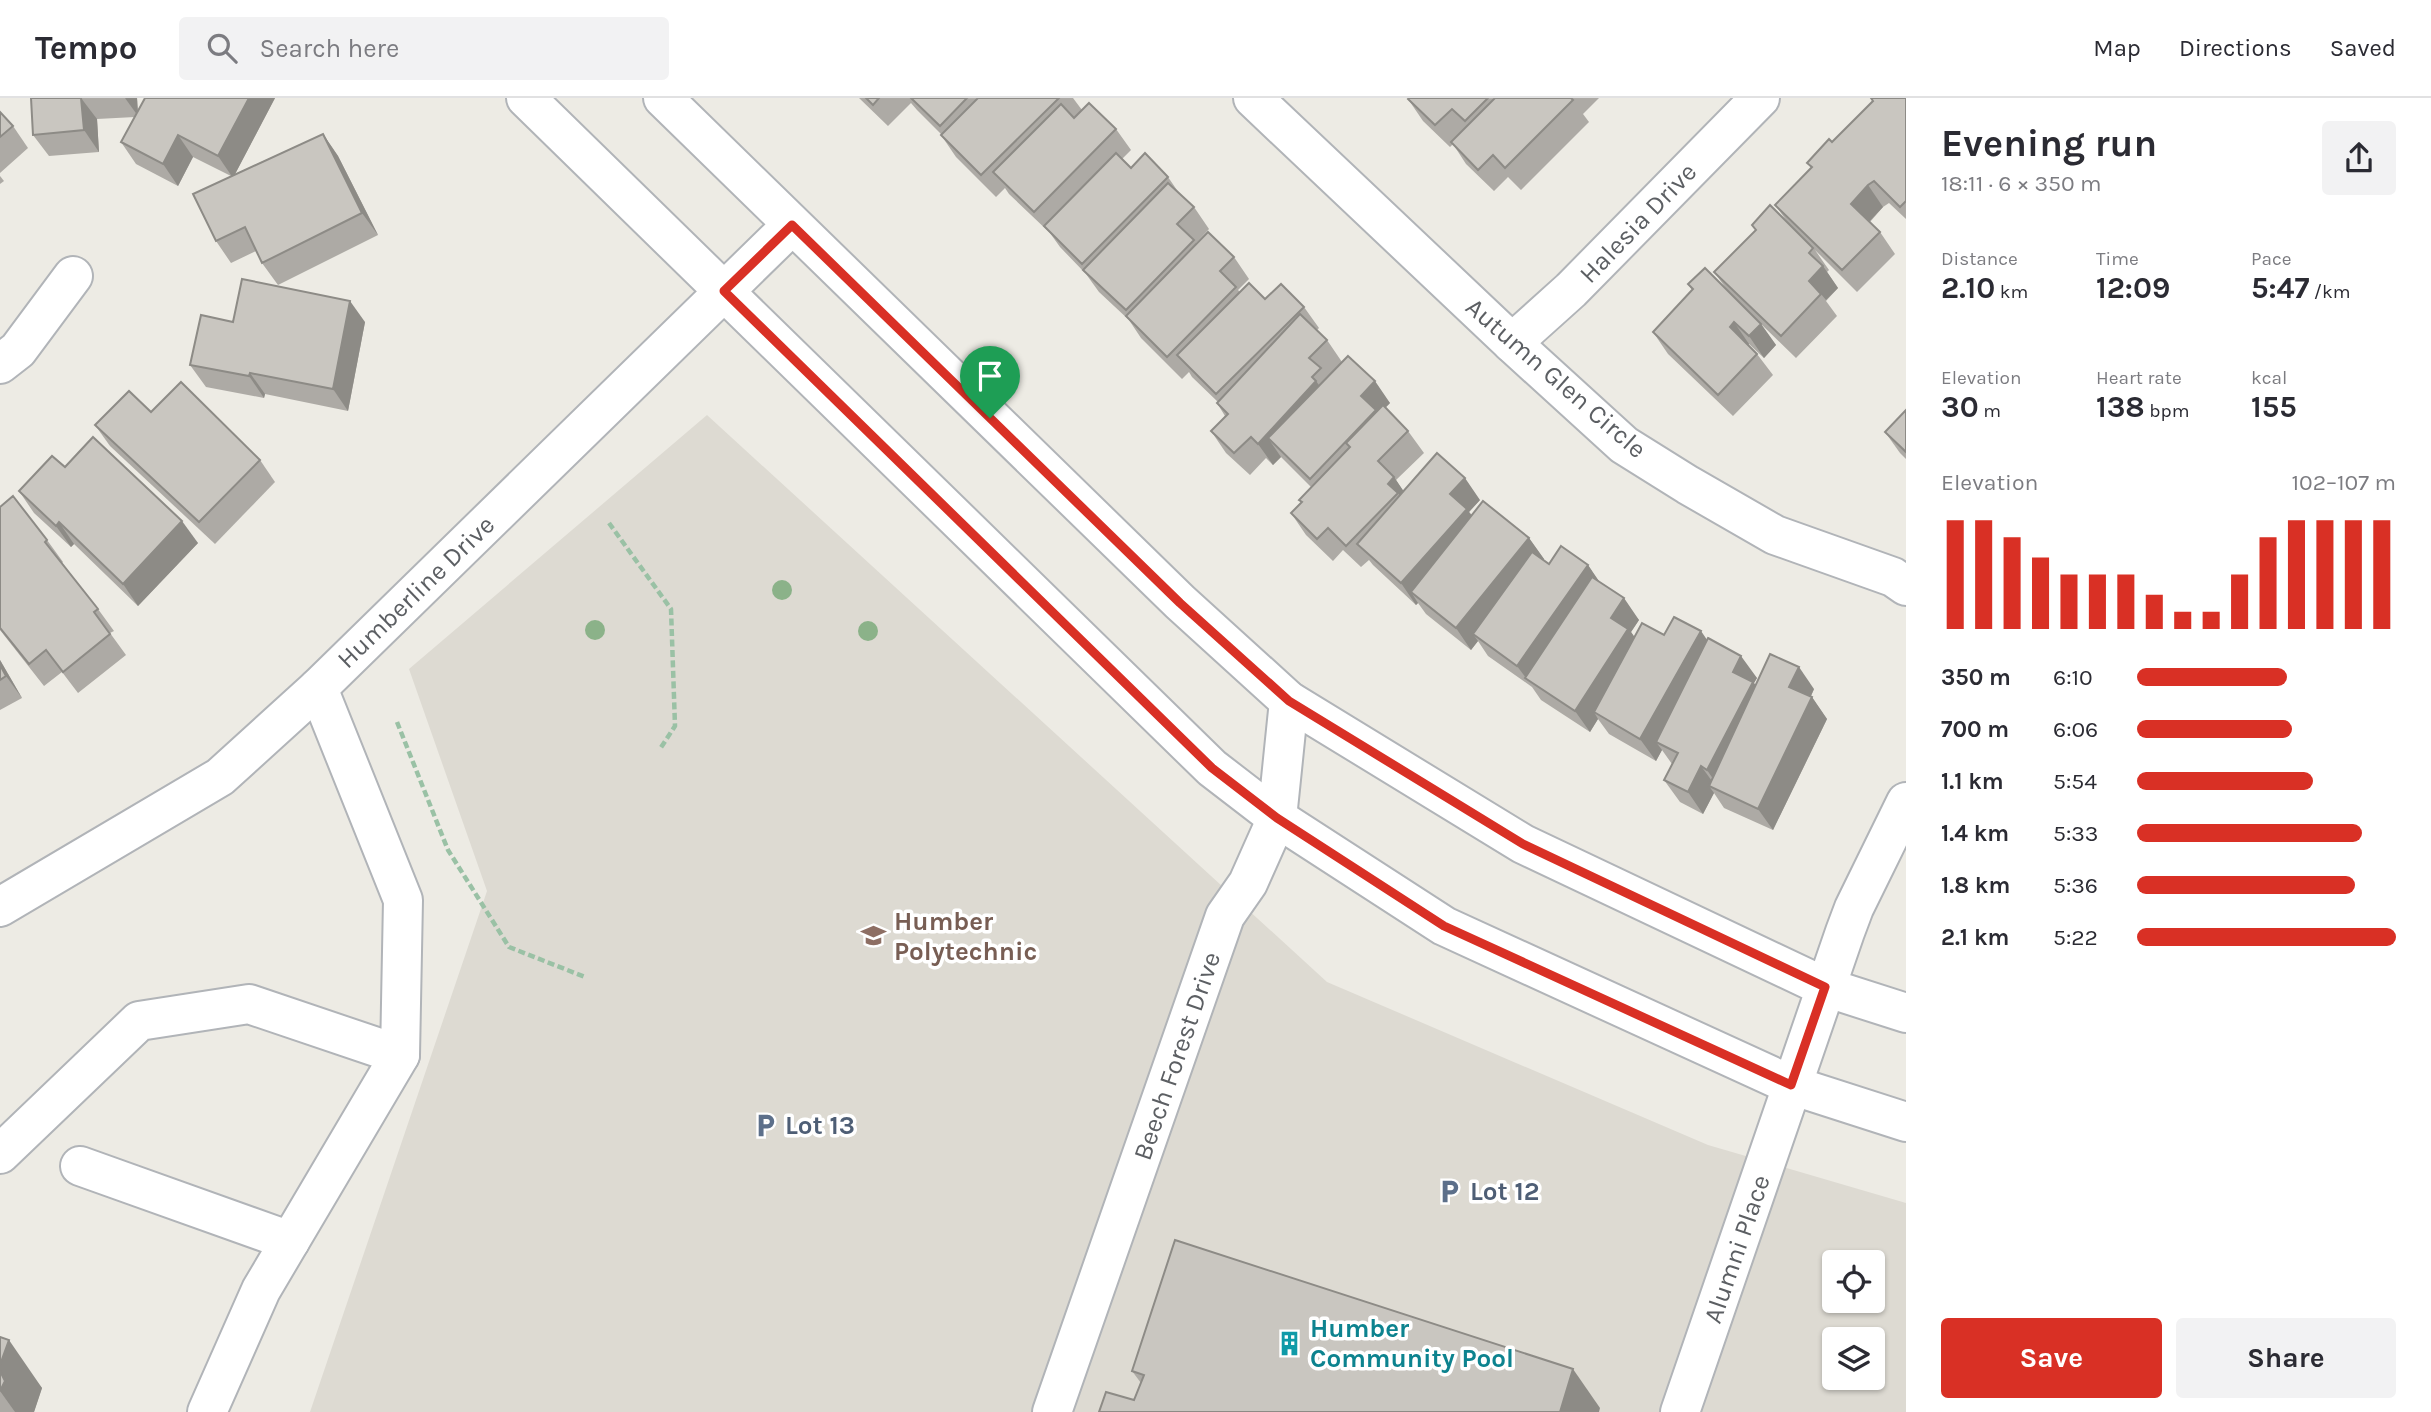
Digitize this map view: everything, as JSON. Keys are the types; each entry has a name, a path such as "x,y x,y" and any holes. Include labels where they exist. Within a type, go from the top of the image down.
{"street":[{"path":"526,98 1212,768 1277,818 1444,926 1791,1085 1906,1122"},
{"path":"663,98 1180,603 1289,701 1523,844 1825,987 1906,1013"},
{"name":"Autumn Glen Circle","path":"1253,98 1511,343 1624,445 1775,535 1893,577 1906,586"},
{"name":"Halesia Drive","path":"1511,343 1571,290 1760,98"},
{"name":"Humberline Drive","path":"0,907 220,776 318,688 792,225"},
{"path":"0,363 18,350 73,276"},
{"path":"207,1412 261,1290 400,1055 403,900 318,688"},
{"name":"Beech Forest Drive","path":"1052,1412 1225,916 1248,883 1277,818 1289,701"},
{"name":"Alumni Place","path":"1680,1412 1854,908 1906,802"},
{"path":"0,1154 139,1021 249,1004 400,1055"},
{"path":"80,1166 290,1241"}],"path":[{"path":"609,523 671,608 675,726 660,749"},
{"path":"397,722 448,850 509,947 584,977"}],"shaded area":[{"name":"Humber Polytechnic","path":"707,415 1327,982 1708,1145 1906,1203 1906,1412 310,1412 487,891 409,669"}],"building":[{"path":"31,98 81,98 84,130 33,135"},
{"path":"145,98 249,98 218,156 178,135 163,164 121,142"},
{"path":"866,98 879,98 873,105"},
{"path":"911,98 967,98 940,126"},
{"path":"978,98 1059,98 981,175 941,135"},
{"path":"1409,98 1488,98 1465,121 1452,109 1435,125"},
{"path":"1495,98 1573,100 1505,168 1493,155 1478,170 1451,142"},
{"path":"1871,98 1906,98 1906,201 1900,207 1874,181 1868,185 1851,204 1880,232 1842,270 1775,205 1812,167 1807,163 1829,139 1832,142 1873,101"},
{"path":"1089,103 1116,129 1034,212 993,172 1061,104 1074,118"},
{"path":"0,112 13,126 0,137"},
{"path":"323,134 362,213 262,263 245,227 216,241 193,194"},
{"path":"1116,153 1131,168 1145,153 1168,177 1082,264 1044,226"},
{"path":"1168,183 1194,207 1177,224 1194,240 1126,310 1083,270"},
{"path":"1770,205 1813,248 1809,253 1823,266 1809,281 1821,294 1781,336 1714,272 1756,230 1752,225"},
{"path":"1208,232 1234,257 1220,271 1236,287 1167,357 1126,316"},
{"path":"1705,268 1761,324 1749,336 1734,322 1730,327 1757,354 1718,395 1653,332 1693,289 1688,284"},
{"path":"242,279 350,301 333,389 190,365 201,315 233,322"},
{"path":"1249,283 1265,299 1281,284 1304,307 1216,394 1177,355"},
{"path":"1300,314 1327,340 1309,358 1321,368 1312,377 1316,381 1258,444 1251,437 1234,453 1211,431 1228,414 1217,403"},
{"path":"1348,356 1375,381 1361,396 1376,410 1310,479 1268,438"},
{"path":"181,382 260,460 199,522 95,425 129,391 151,412"},
{"path":"1383,405 1408,431 1378,461 1394,477 1388,484 1398,493 1346,546 1328,528 1317,539 1291,513 1302,502 1299,500 1350,447 1346,443"},
{"path":"1906,410 1906,452 1885,432"},
{"path":"93,437 182,521 123,584 59,522 56,526 19,491 52,456 65,467"},
{"path":"1437,453 1465,478 1450,494 1467,509 1401,583 1357,544"},
{"path":"13,496 98,609 94,612 110,634 63,672 46,650 29,664 0,628 0,507"},
{"path":"1483,501 1529,538 1456,628 1411,592"},
{"path":"1561,546 1588,565 1517,666 1473,634 1532,552 1549,564"},
{"path":"1592,577 1624,598 1611,618 1628,629 1575,711 1525,678"},
{"path":"1674,617 1701,631 1640,739 1594,712 1642,623 1664,635"},
{"path":"1708,638 1741,656 1733,672 1753,682 1707,770 1701,766 1688,792 1664,780 1678,753 1656,742"},
{"path":"1770,654 1799,667 1789,687 1812,697 1758,809 1709,786"},
{"path":"0,665 6,676 0,680"},
{"name":"Humber Community Pool","path":"1175,1240 1573,1369 1560,1412 1099,1412 1106,1392 1134,1400 1144,1375 1132,1371"},
{"path":"0,1337 9,1340 0,1365"},
{"path":"0,1371 5,1381 0,1391"}],"place":[{"name":"Humber Polytechnic","path":"874,936"},
{"name":"Lot 13","path":"765,1125"},
{"name":"Lot 12","path":"1450,1191"},
{"name":"Humber Community Pool","path":"1290,1343"}],"route":[{"path":"792,225 990,418 1180,603 1289,701 1523,844 1825,987 1791,1085 1444,926 1277,818 1212,768 724,291 792,225"}]}
